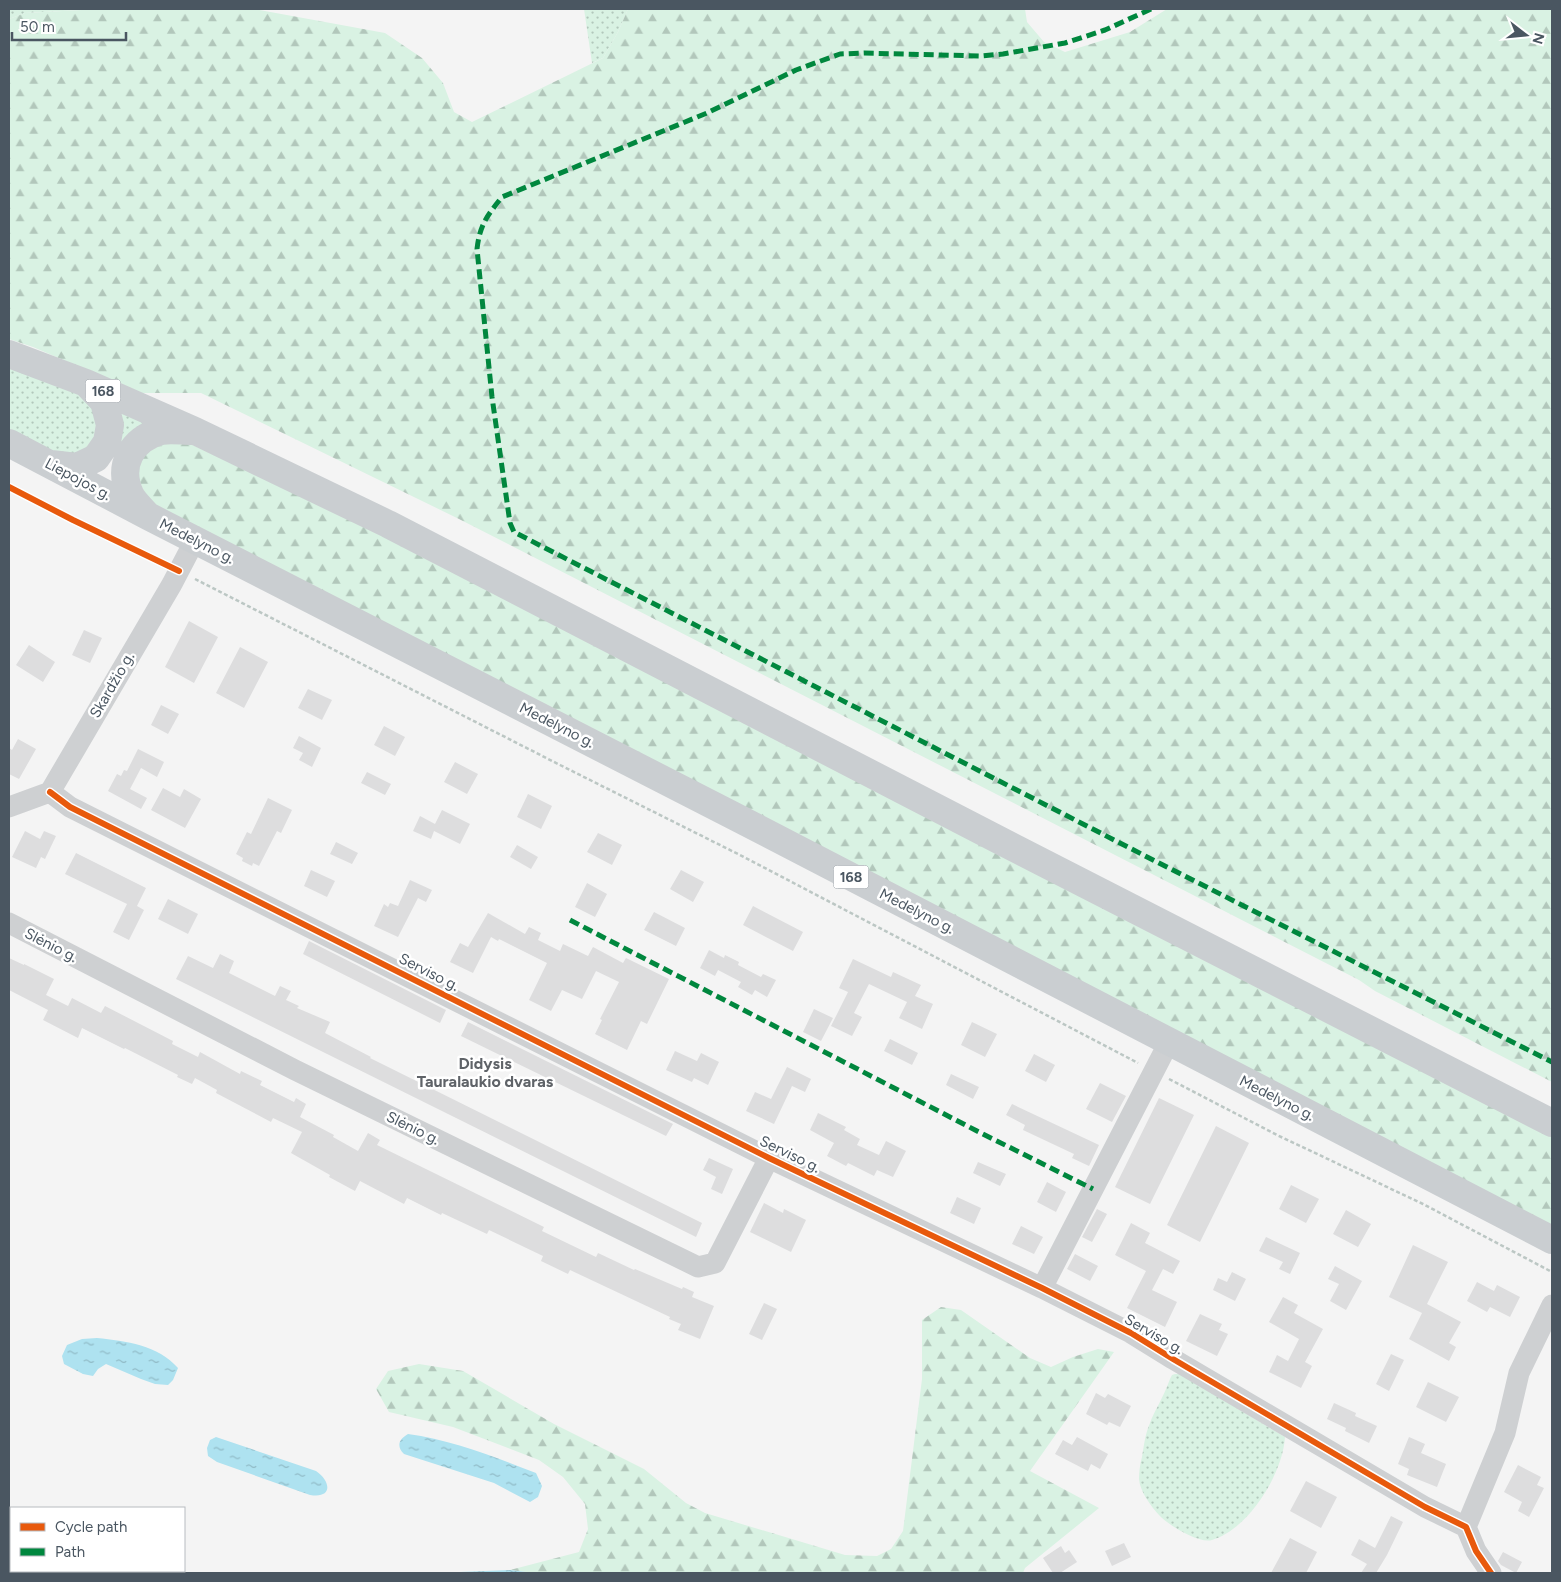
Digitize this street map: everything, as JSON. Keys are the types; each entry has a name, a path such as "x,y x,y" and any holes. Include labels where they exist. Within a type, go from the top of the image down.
{"main road":[{"name":"168","path":"9,354 86,383 195,431 397,529 990,836 1552,1123"},
{"path":"50,464 78,467 96,458 107,442 110,425 104,402 86,383"},
{"path":"148,516 130,495 124,475 128,456 142,438 162,431 195,431"},
{"name":"Liepojos g.","path":"9,443 148,516"},
{"name":"Medelyno g.","path":"148,516 732,815 1552,1240"}],"street":[{"name":"Skardžio g.","path":"50,792 179,571 195,540"},
{"path":"9,808 50,792"},
{"name":"Serviso g.","path":"50,792 70,807 769,1158 1042,1288 1131,1333 1425,1507 1466,1527"},
{"name":"Slėnio g.","path":"9,923 295,1070 698,1267 715,1263 769,1158"},
{"path":"1042,1288 1169,1042"},
{"path":"1490,1573 1476,1552 1466,1527 1505,1433 1519,1373 1552,1305"}],"path":[{"path":"179,571 560,766 740,855 1277,1135 1423,1204 1552,1272"}],"green space":[{"path":"9,9 100,9 25,13 9,19"},
{"path":"100,9 254,9 385,33 422,58 443,83 454,112 472,122 603,58 618,32 628,9 1025,9 1027,22 1044,42 1065,52 1130,32 1167,9 1552,9 1552,1082 1375,991 1359,980 459,519 201,393 140,393 33,347 9,339 9,19 25,13"},
{"path":"584,9 628,9 618,32 603,58 592,63"},
{"path":"9,363 90,396 100,439 73,462 9,432"},
{"path":"112,404 156,422 120,445"},
{"path":"184,441 375,529 1552,1137 1552,1228 149,504 133,465 148,443"},
{"path":"941,1307 961,1310 1030,1358 1051,1367 1098,1349 1114,1352 1030,1471 1099,1508 1025,1568 1023,1573 534,1573 510,1570 579,1552 588,1529 585,1504 563,1477 539,1460 453,1427 389,1412 376,1389 388,1371 419,1364 463,1371 554,1424 644,1469 686,1503 705,1513 845,1555 877,1556 891,1549 903,1531 922,1379 922,1320"},
{"path":"1175,1374 1180,1374 1285,1437 1278,1467 1262,1498 1239,1524 1226,1534 1212,1540 1192,1536 1163,1519 1149,1503 1140,1484 1140,1468 1147,1431 1171,1377"}],"water":[{"path":"97,1338 141,1345 161,1354 178,1368 173,1380 168,1385 155,1384 106,1364 98,1369 93,1376 83,1374 64,1364 62,1356 67,1345 82,1339"},
{"path":"408,1434 441,1440 489,1455 536,1473 542,1486 538,1497 530,1502 494,1483 404,1454 399,1445 402,1438"},
{"path":"216,1437 316,1471 327,1484 326,1492 317,1496 310,1495 217,1462 208,1456 207,1448 210,1440"},
{"path":"510,1570 534,1573 434,1573"}],"building":[{"path":"189,621 218,637 194,683 165,667"},
{"path":"84,630 102,638 90,663 72,655"},
{"path":"29,645 55,662 43,682 16,665"},
{"path":"240,647 268,662 244,708 216,693"},
{"path":"308,689 332,700 322,720 298,708"},
{"path":"161,705 179,714 168,734 151,725"},
{"path":"384,726 405,737 395,756 374,745"},
{"path":"299,736 321,748 312,767 299,760 303,753 293,748"},
{"path":"18,739 36,749 19,779 9,774 9,748 12,750"},
{"path":"138,749 164,762 157,777 141,768 130,789 147,798 141,809 108,791 117,774 121,776 124,770 127,771"},
{"path":"455,762 478,774 467,794 444,782"},
{"path":"367,772 391,784 385,795 361,783"},
{"path":"163,788 180,797 184,789 201,799 185,828 151,810"},
{"path":"528,794 552,806 541,829 517,817"},
{"path":"268,798 292,810 281,833 277,831 259,866 253,863 252,866 242,861 243,858 236,854 247,832 251,834"},
{"path":"442,810 470,824 460,844 434,831 431,839 413,831 420,816 435,824"},
{"path":"25,831 40,839 44,831 56,836 45,859 41,857 36,868 12,857"},
{"path":"598,833 622,845 612,865 587,852"},
{"path":"336,842 358,853 352,864 330,854"},
{"path":"517,845 538,857 531,869 510,857"},
{"path":"76,853 146,888 137,906 144,910 129,940 113,932 127,904 65,874"},
{"path":"311,870 335,881 327,897 304,886"},
{"path":"681,870 704,882 693,902 670,889"},
{"path":"410,880 432,890 426,902 418,898 398,937 374,926 384,904 388,907 390,903 398,906"},
{"path":"587,883 607,894 595,917 575,907"},
{"path":"168,899 198,914 188,934 158,919"},
{"path":"753,906 803,932 793,951 743,925"},
{"path":"654,912 685,928 676,946 644,930"},
{"path":"488,913 525,934 529,927 541,933 538,940 560,951 563,944 588,956 593,947 623,963 626,958 669,979 647,1024 641,1021 627,1050 595,1034 602,1020 600,1019 619,982 596,971 582,999 562,990 551,1011 529,1000 547,963 499,939 498,941 491,937 473,973 450,962 460,943 468,947"},
{"path":"309,941 446,1010 440,1023 303,954"},
{"path":"709,950 724,958 725,955 739,962 738,965 761,977 763,974 776,980 767,997 755,990 752,995 738,987 741,982 718,970 715,976 700,968"},
{"path":"220,954 234,961 229,973 275,996 280,986 291,991 286,1000 299,1006 297,1008 330,1022 325,1033 370,1058 702,1223 696,1237 176,979 188,956 213,968"},
{"path":"9,958 54,979 46,995 68,1006 72,998 101,1013 105,1006 173,1041 172,1044 198,1057 200,1052 240,1074 241,1071 262,1081 260,1085 294,1102 296,1098 306,1104 300,1117 334,1135 333,1137 358,1151 368,1133 380,1140 377,1145 544,1227 542,1231 596,1257 598,1253 634,1270 694,1292 692,1297 714,1306 700,1339 678,1330 681,1324 669,1319 670,1317 570,1270 568,1274 541,1261 543,1256 489,1230 487,1234 442,1213 441,1215 407,1198 404,1204 360,1181 355,1191 291,1153 302,1132 273,1118 271,1122 216,1093 217,1090 195,1078 192,1084 125,1048 82,1028 78,1038 43,1020 48,1010 9,990"},
{"path":"853,959 891,977 893,972 921,985 915,996 933,1004 922,1029 899,1018 907,1002 869,984 854,1013 862,1017 852,1036 831,1026 848,992 839,988"},
{"path":"814,1009 833,1018 821,1041 803,1032"},
{"path":"468,1022 673,1124 666,1136 461,1036"},
{"path":"972,1022 997,1034 985,1057 961,1045"},
{"path":"890,1039 918,1053 912,1065 884,1051"},
{"path":"675,1051 697,1061 701,1053 719,1062 708,1085 694,1078 692,1082 666,1070"},
{"path":"1034,1054 1055,1065 1046,1082 1025,1071"},
{"path":"787,1067 811,1079 805,1092 792,1086 774,1124 746,1111 755,1092 771,1099"},
{"path":"951,1074 979,1087 973,1099 946,1085"},
{"path":"1100,1083 1126,1096 1112,1122 1086,1109"},
{"path":"1159,1098 1194,1115 1150,1204 1115,1187"},
{"path":"1012,1104 1099,1145 1089,1166 1072,1158 1074,1154 1023,1130 1025,1125 1006,1115"},
{"path":"818,1113 846,1127 844,1130 860,1139 857,1145 879,1155 886,1141 906,1151 893,1177 877,1170 874,1176 848,1163 846,1166 827,1156 834,1143 810,1130"},
{"path":"1216,1126 1249,1143 1200,1242 1167,1225"},
{"path":"709,1158 733,1169 722,1194 711,1189 716,1177 703,1170"},
{"path":"978,1162 1006,1174 1000,1186 973,1173"},
{"path":"1047,1182 1066,1192 1056,1212 1037,1202"},
{"path":"1291,1185 1319,1199 1306,1223 1279,1209"},
{"path":"957,1197 981,1208 974,1224 950,1213"},
{"path":"764,1203 783,1213 784,1209 806,1220 791,1252 750,1232"},
{"path":"1097,1209 1107,1214 1092,1242 1082,1237"},
{"path":"1346,1210 1371,1224 1358,1247 1333,1234"},
{"path":"1131,1223 1150,1233 1145,1243 1180,1261 1173,1274 1163,1269 1152,1290 1177,1302 1165,1327 1127,1308 1146,1271 1115,1255"},
{"path":"1021,1226 1043,1237 1034,1254 1012,1244"},
{"path":"1266,1237 1300,1253 1290,1274 1279,1269 1283,1262 1259,1251"},
{"path":"1413,1245 1448,1262 1427,1304 1461,1322 1449,1343 1456,1347 1449,1361 1409,1339 1422,1313 1389,1297"},
{"path":"1075,1254 1098,1266 1090,1281 1067,1269"},
{"path":"1335,1266 1362,1281 1346,1310 1330,1301 1339,1284 1328,1279"},
{"path":"1232,1272 1246,1279 1235,1301 1213,1290 1218,1278 1227,1282"},
{"path":"1477,1282 1494,1291 1497,1285 1520,1297 1510,1317 1490,1307 1487,1312 1467,1301"},
{"path":"1283,1297 1298,1305 1294,1313 1323,1329 1305,1362 1312,1366 1301,1388 1269,1372 1277,1355 1288,1361 1299,1339 1269,1322"},
{"path":"764,1303 777,1309 762,1340 749,1334"},
{"path":"1200,1314 1222,1324 1219,1330 1228,1334 1217,1356 1186,1341"},
{"path":"1391,1354 1404,1360 1389,1391 1376,1384"},
{"path":"1428,1382 1459,1397 1446,1422 1416,1407"},
{"path":"1096,1393 1105,1398 1108,1394 1131,1406 1120,1427 1109,1422 1107,1425 1086,1414"},
{"path":"1334,1403 1356,1413 1355,1416 1377,1426 1369,1443 1345,1431 1346,1428 1327,1419"},
{"path":"1077,1437 1108,1454 1100,1469 1091,1464 1088,1471 1055,1454 1063,1440 1072,1445"},
{"path":"1409,1437 1425,1444 1421,1453 1446,1464 1437,1487 1407,1475 1409,1469 1398,1464"},
{"path":"1518,1465 1541,1477 1537,1485 1544,1488 1529,1517 1518,1511 1522,1502 1504,1492"},
{"path":"1306,1481 1337,1497 1321,1528 1290,1511"},
{"path":"1391,1516 1403,1522 1387,1555 1376,1573 1361,1573 1367,1564 1351,1555 1359,1539 1375,1548"},
{"path":"1290,1538 1317,1552 1306,1573 1271,1573"},
{"path":"1124,1543 1131,1557 1112,1566 1105,1551"},
{"path":"1061,1546 1065,1553 1069,1550 1077,1562 1060,1573 1053,1573 1043,1558"},
{"path":"1503,1552 1522,1562 1516,1573 1501,1565 1498,1561"}],"marked path":[{"path":"1151,9 1105,30 1065,43 1003,54 981,56 840,54 796,70 707,113 502,197 485,221 480,233 477,249 492,397 510,523 514,532 1157,862 1552,1062"},
{"path":"570,920 1093,1189"}],"cycle path":[{"path":"9,487 179,571"},
{"path":"50,792 70,807 769,1158 1042,1288 1131,1333 1425,1507 1466,1527 1476,1551 1491,1573"}],"district":[{"name":"Didysis Tauralaukio dvaras","path":"485,1072"}]}
